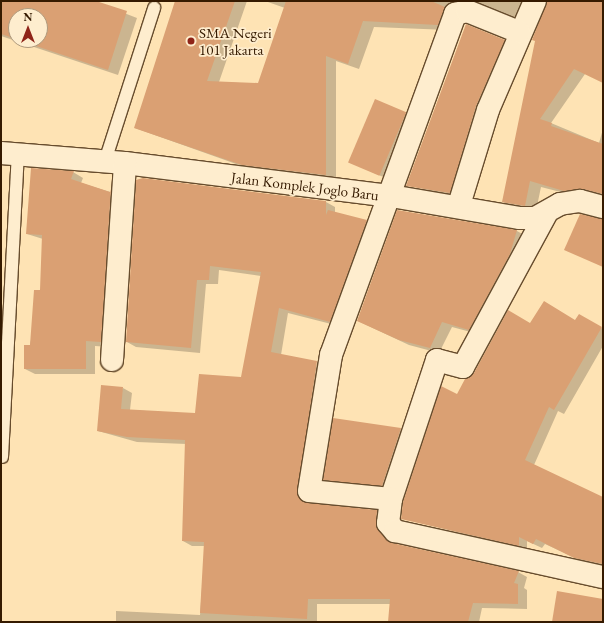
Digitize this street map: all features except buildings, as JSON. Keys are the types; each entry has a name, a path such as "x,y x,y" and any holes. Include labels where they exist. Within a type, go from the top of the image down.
{"street":[{"path":"459,205 488,110 519,32 535,1"},
{"path":"391,500 309,491 331,355 391,196 455,14 467,11 519,32"},
{"name":"Jalan Komplek Joglo Baru","path":"10,154 115,162 391,196 459,205 520,218 546,214 560,204 580,201 603,207"},
{"path":"112,360 115,162"},
{"path":"546,214 463,367 437,360 391,500 388,523 395,531 603,577"}],"lane":[{"path":"115,162 154,8"},
{"path":"2,457 10,154"}],"place":[{"name":"SMA Negeri 101 Jakarta","path":"191,41"}]}
